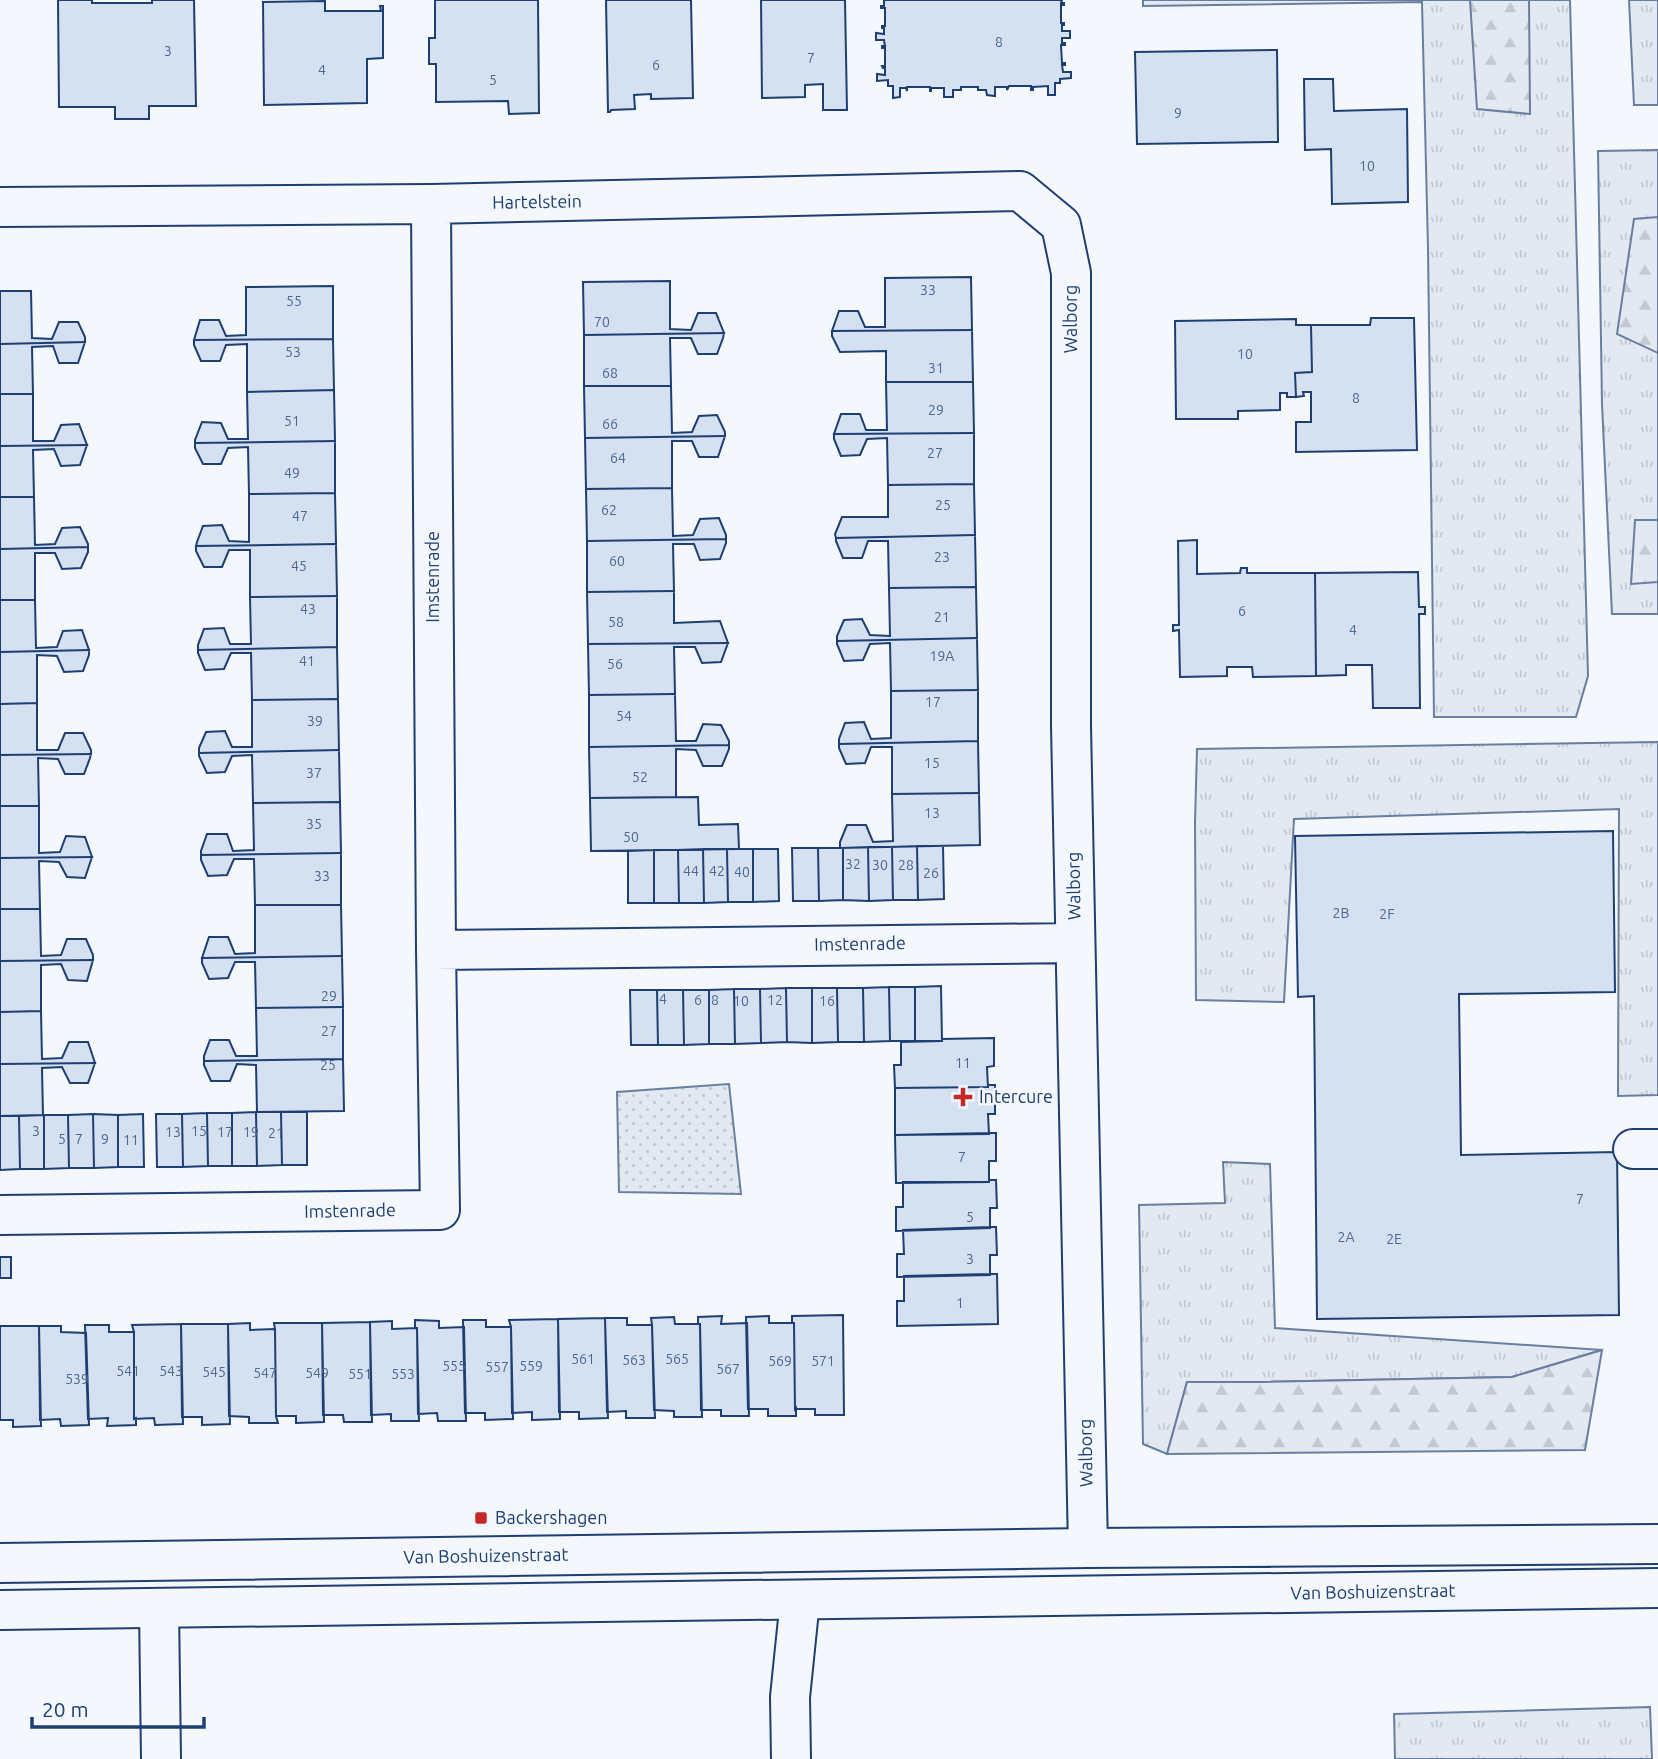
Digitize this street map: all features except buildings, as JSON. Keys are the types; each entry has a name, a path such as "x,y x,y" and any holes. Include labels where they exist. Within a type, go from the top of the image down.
{"street":[{"name":"Hartelstein","path":"0,207 430,204 1020,191 1060,225"},
{"name":"Imstenrade","path":"0,1215 440,1210 430,204"},
{"name":"Walborg","path":"1060,225 1071,272 1070,726 1088,1548"},
{"name":"Imstenrade","path":"436,950 1075,943"},
{"name":"Van Boshuizenstraat","path":"0,1563 1088,1548 1658,1544"},
{"path":"1088,1548 1088,1595"},
{"path":"791,1759 790,1697 800,1600 812,1552"},
{"path":"159,1561 161,1759"},
{"name":"Van Boshuizenstraat","path":"0,1610 1658,1588"}],"green space":[{"path":"1143,0 1570,0 1588,676 1576,717 1434,717 1422,2 1143,6"},
{"path":"1470,0 1529,0 1530,114 1477,109"},
{"path":"1629,0 1658,0 1658,105 1634,105"},
{"path":"1658,150 1658,614 1612,614 1602,404 1598,151"},
{"path":"1658,217 1658,353 1617,334 1634,219"},
{"path":"1635,520 1658,520 1658,582 1631,584"},
{"path":"1658,742 1658,1095 1618,1096 1619,809 1294,819 1284,1002 1196,1000 1197,749"},
{"path":"729,1084 741,1194 619,1192 617,1092"},
{"path":"1223,1162 1270,1164 1275,1328 1602,1350 1512,1377 1187,1382 1167,1454 1143,1444 1139,1205 1225,1203"},
{"path":"1602,1350 1585,1450 1167,1454 1187,1382 1512,1377"},
{"path":"1650,1707 1652,1759 1395,1759 1394,1714"}],"place":[{"name":"Intercure","path":"963,1097"},
{"name":"Backershagen","path":"481,1518"}]}
